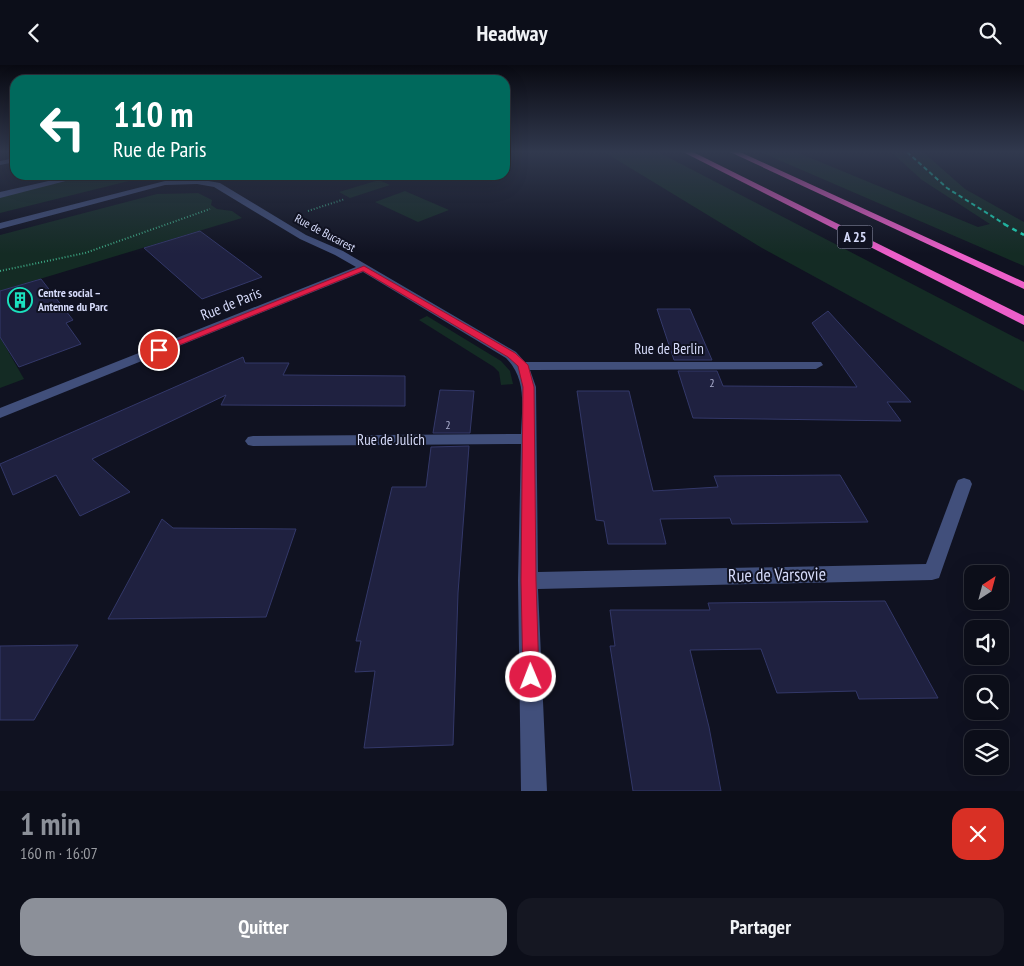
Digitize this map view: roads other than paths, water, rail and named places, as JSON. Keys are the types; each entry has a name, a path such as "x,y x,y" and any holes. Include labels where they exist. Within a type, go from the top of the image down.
{"highway":[{"name":"A 25","path":"755,186 1024,321"},
{"name":"A 25","path":"807,186 1024,286"}],"street":[{"path":"0,195 39,186"},
{"name":"Rue de Bucarest","path":"0,226 154,186"},
{"name":"Rue de Bucarest","path":"217,186 277,221 364,268 511,355 522,365"},
{"name":"Rue de Paris","path":"0,413 364,268"},
{"path":"522,365 528,387 528,581 534,791"},
{"name":"Rue de Berlin","path":"522,365 816,365"},
{"name":"Rue de Julich","path":"253,441 529,439"},
{"name":"Rue de Varsovie","path":"528,581 932,572 964,483"}],"railway":[{"path":"945,186 1006,225"},
{"path":"1004,224 1024,235"}],"place":[{"name":"Centre social – Antenne du Parc","path":"20,300"}]}
